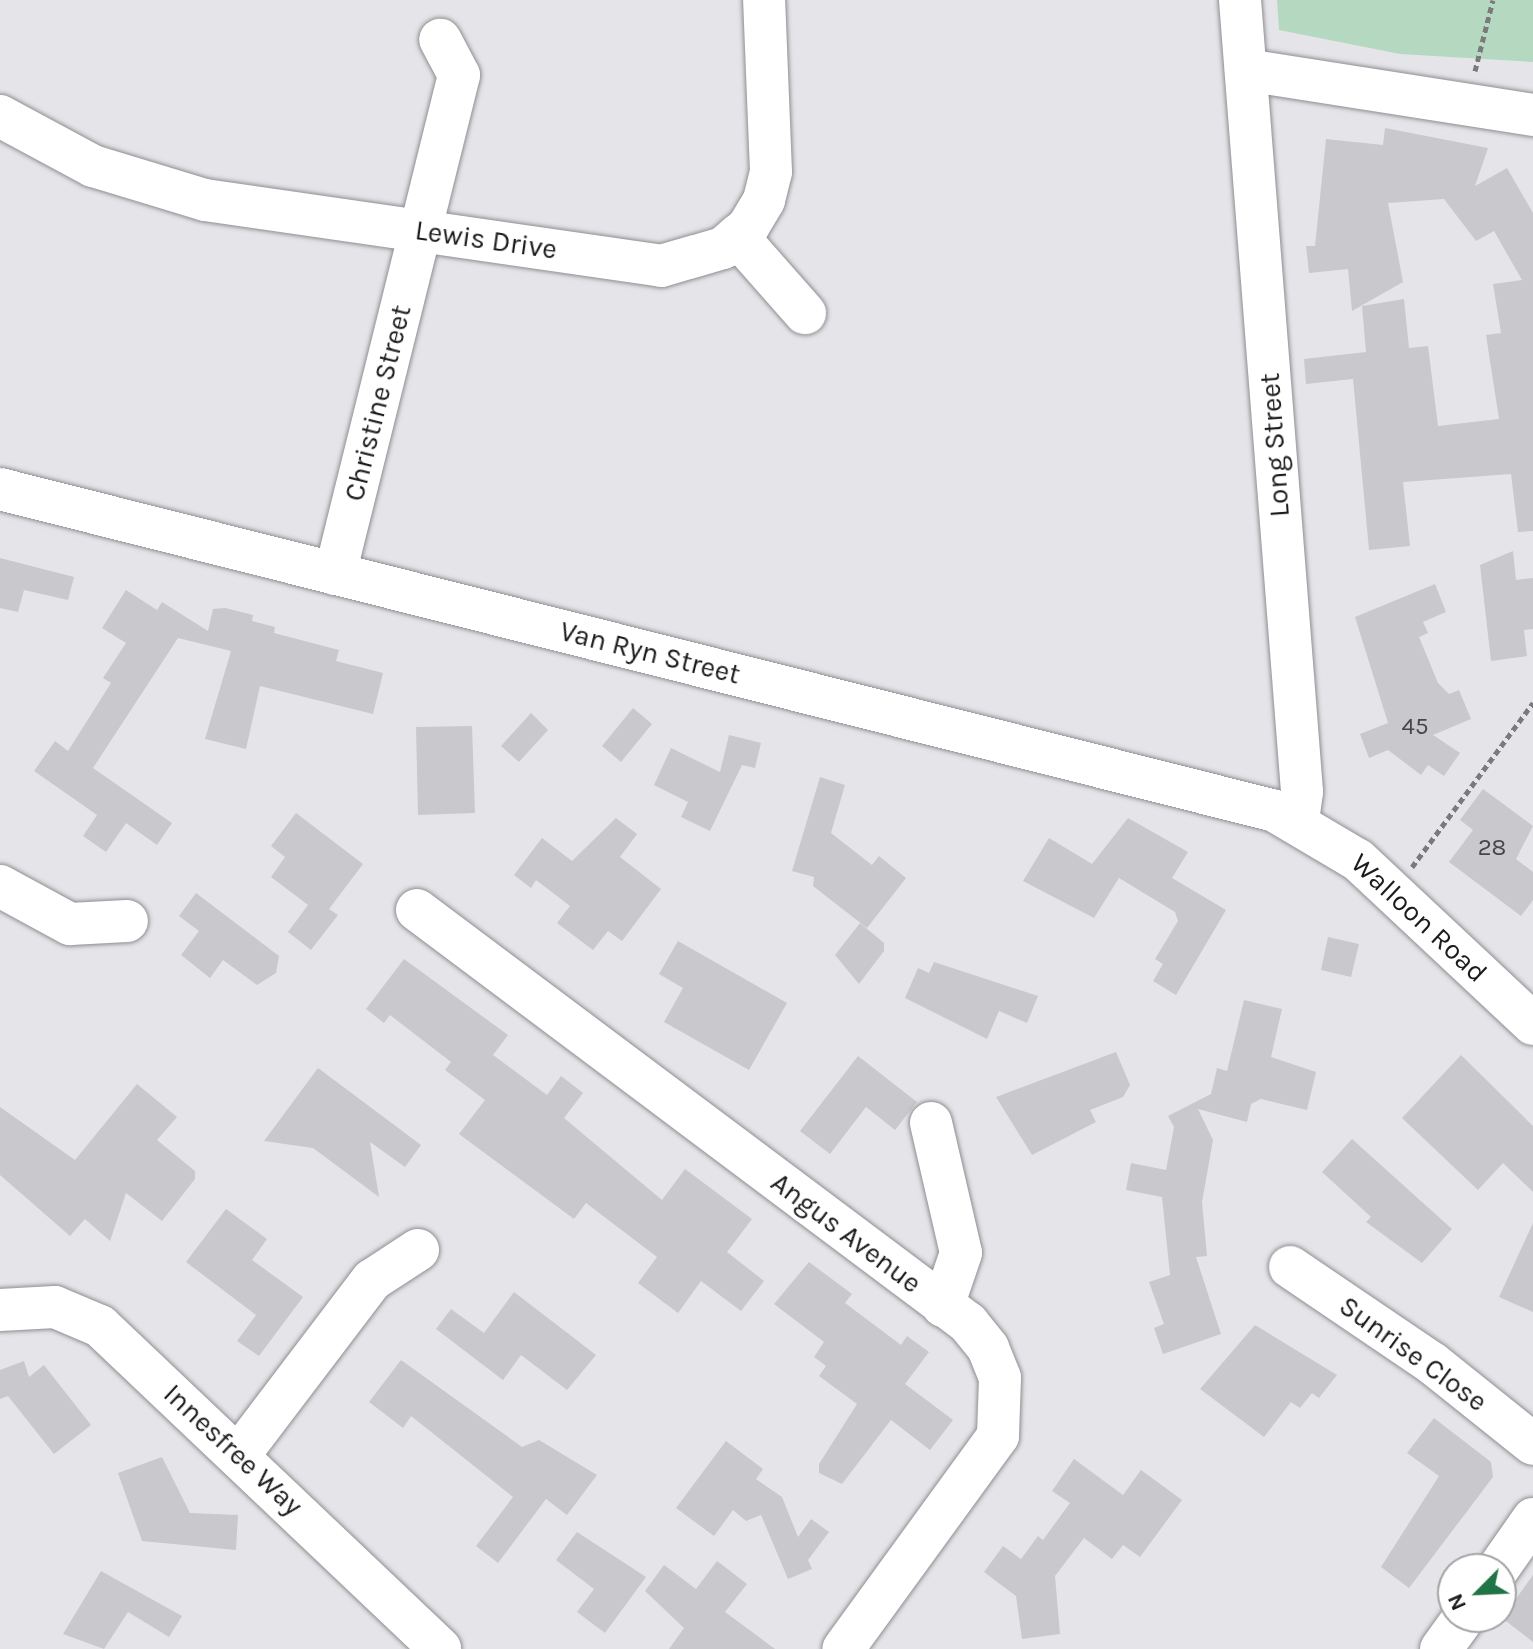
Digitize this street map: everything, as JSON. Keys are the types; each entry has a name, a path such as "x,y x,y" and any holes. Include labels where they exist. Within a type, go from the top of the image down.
{"street":[{"name":"Lewis Drive","path":"0,116 93,166 167,191 661,266 694,259 737,236 764,200 771,172 764,0"},
{"name":"Long Street","path":"1240,0 1302,792 1298,820"},
{"name":"Christine Street","path":"335,574 459,75 440,40"},
{"path":"1246,70 1533,115"},
{"path":"737,236 805,313"},
{"name":"Van Ryn Street","path":"0,489 1298,820"},
{"name":"Walloon Road","path":"1298,820 1394,892 1533,1024"},
{"path":"0,886 70,924 127,921"},
{"name":"Angus Avenue","path":"417,910 943,1306 988,1348 1000,1378 998,1436 843,1649"},
{"path":"931,1123 961,1253 943,1306"},
{"path":"239,1455 372,1280 418,1250"},
{"name":"Sunrise Close","path":"1290,1267 1432,1363 1533,1444"},
{"name":"Innesfree Way","path":"0,1310 55,1307 100,1326 440,1649"},
{"path":"1509,1553 1533,1519"}],"path":[{"path":"1472,104 1493,0"},
{"path":"1394,892 1533,703"}],"green space":[{"path":"1277,0 1533,0 1533,62 1400,54 1279,30"}],"building":[{"path":"1385,128 1488,148 1475,186 1507,168 1533,213 1533,531 1518,532 1511,474 1403,482 1410,546 1369,550 1353,379 1306,384 1304,359 1366,352 1362,306 1404,299 1409,348 1428,346 1438,426 1499,419 1486,335 1501,333 1493,284 1522,280 1494,231 1476,241 1444,199 1388,203 1403,282 1352,311 1348,269 1309,273 1306,246 1315,246 1326,139 1383,145"},
{"path":"1513,551 1516,580 1533,578 1533,629 1524,630 1527,656 1491,661 1480,565"},
{"path":"0,558 74,577 68,600 24,590 18,612 0,608"},
{"path":"1435,584 1446,612 1423,622 1428,633 1419,637 1438,683 1449,694 1459,690 1471,719 1433,735 1460,753 1444,776 1428,765 1421,775 1388,750 1369,758 1360,734 1388,723 1355,617"},
{"path":"126,590 157,610 162,602 208,631 213,609 225,608 253,615 252,621 275,627 274,633 339,650 336,661 383,673 373,714 260,686 246,749 205,739 231,651 178,638 93,768 172,823 157,845 126,823 106,852 83,836 97,815 34,771 55,741 68,751 111,683 103,678 126,643 102,628"},
{"path":"633,708 652,724 621,762 602,746"},
{"path":"531,713 548,730 519,762 501,746"},
{"path":"472,726 475,813 418,815 416,727"},
{"path":"729,735 761,743 755,768 742,765 710,831 681,817 688,802 654,785 671,748 720,772"},
{"path":"820,777 845,785 831,833 872,865 879,856 906,878 867,928 813,886 814,877 792,871"},
{"path":"1483,789 1533,826 1516,859 1533,872 1533,900 1521,916 1449,862 1473,830 1460,820"},
{"path":"296,813 363,864 329,909 338,915 311,950 288,932 308,905 271,877 285,857 271,846"},
{"path":"616,818 637,834 620,857 661,889 622,941 608,931 593,950 557,923 570,906 536,880 531,888 514,875 542,838 572,861"},
{"path":"1128,818 1188,852 1172,878 1226,910 1176,995 1153,981 1163,964 1155,959 1178,921 1175,912 1119,878 1094,918 1023,881 1049,838 1092,864"},
{"path":"196,893 279,956 276,973 257,985 223,960 210,978 181,955 199,931 179,916"},
{"path":"860,923 884,943 884,951 859,984 835,955"},
{"path":"1328,937 1359,944 1351,977 1321,970"},
{"path":"678,941 787,1003 749,1070 664,1022 683,988 659,974"},
{"path":"404,959 508,1035 493,1055 547,1095 561,1076 583,1093 564,1118 662,1200 685,1169 752,1219 727,1252 764,1281 741,1311 701,1281 678,1313 638,1283 657,1257 586,1203 574,1219 459,1134 485,1100 445,1070 451,1062 390,1015 384,1023 366,1009"},
{"path":"934,962 1038,996 1027,1023 999,1011 987,1039 905,998 918,968 929,973"},
{"path":"1244,1000 1282,1009 1271,1057 1316,1072 1307,1110 1261,1099 1251,1104 1247,1122 1198,1109 1213,1140 1202,1202 1207,1256 1196,1257 1221,1334 1163,1354 1154,1328 1164,1324 1149,1282 1170,1275 1162,1197 1126,1190 1131,1163 1166,1170 1174,1127 1168,1116 1211,1094 1217,1068 1227,1071"},
{"path":"1116,1052 1130,1085 1123,1097 1090,1110 1096,1122 1032,1155 996,1097"},
{"path":"1461,1055 1533,1126 1533,1192 1503,1163 1478,1190 1402,1118"},
{"path":"858,1056 917,1102 895,1130 866,1107 830,1154 800,1131"},
{"path":"318,1068 421,1145 405,1167 370,1142 379,1197 313,1148 264,1141"},
{"path":"137,1084 177,1117 157,1140 195,1171 195,1179 162,1221 126,1193 110,1241 85,1219 70,1236 0,1175 0,1107 75,1160"},
{"path":"1352,1139 1452,1229 1422,1263 1366,1222 1371,1217 1322,1172"},
{"path":"226,1209 267,1239 252,1260 303,1297 259,1356 237,1341 256,1315 186,1262"},
{"path":"1533,1223 1533,1312 1499,1297"},
{"path":"809,1262 852,1294 845,1303 901,1345 907,1336 929,1352 905,1384 953,1420 930,1450 891,1420 842,1484 819,1473 819,1464 857,1404 819,1376 826,1366 814,1357 824,1342 774,1304"},
{"path":"514,1292 596,1355 567,1390 521,1355 503,1380 436,1329 451,1309 484,1333"},
{"path":"1255,1325 1337,1375 1319,1398 1312,1393 1300,1408 1291,1402 1264,1437 1200,1389"},
{"path":"401,1360 522,1447 539,1440 597,1475 567,1515 546,1499 498,1563 476,1546 513,1497 411,1416 403,1428 369,1402"},
{"path":"24,1361 29,1377 44,1365 91,1425 54,1454 8,1396 0,1399 0,1370"},
{"path":"1434,1418 1491,1462 1493,1477 1409,1588 1381,1567 1439,1476 1407,1453"},
{"path":"726,1441 763,1469 756,1479 782,1497 798,1537 811,1519 829,1532 808,1560 812,1569 788,1579 761,1515 746,1521 733,1510 714,1536 676,1508"},
{"path":"162,1457 190,1513 238,1515 236,1550 142,1541 118,1473"},
{"path":"1074,1459 1123,1495 1141,1470 1182,1500 1140,1557 1123,1545 1112,1559 1084,1538 1055,1576 1060,1634 1022,1639 1016,1596 984,1572 1003,1546 1021,1559 1038,1536 1043,1540 1070,1503 1052,1491"},
{"path":"577,1532 646,1577 605,1633 577,1612 594,1589 556,1560"},
{"path":"717,1561 747,1584 725,1612 775,1649 669,1649 684,1628 645,1591 664,1565 696,1589"},
{"path":"101,1571 182,1616 169,1637 128,1612 104,1649 63,1634"},
{"path":"1533,1575 1533,1642 1517,1630 1517,1597"}]}
